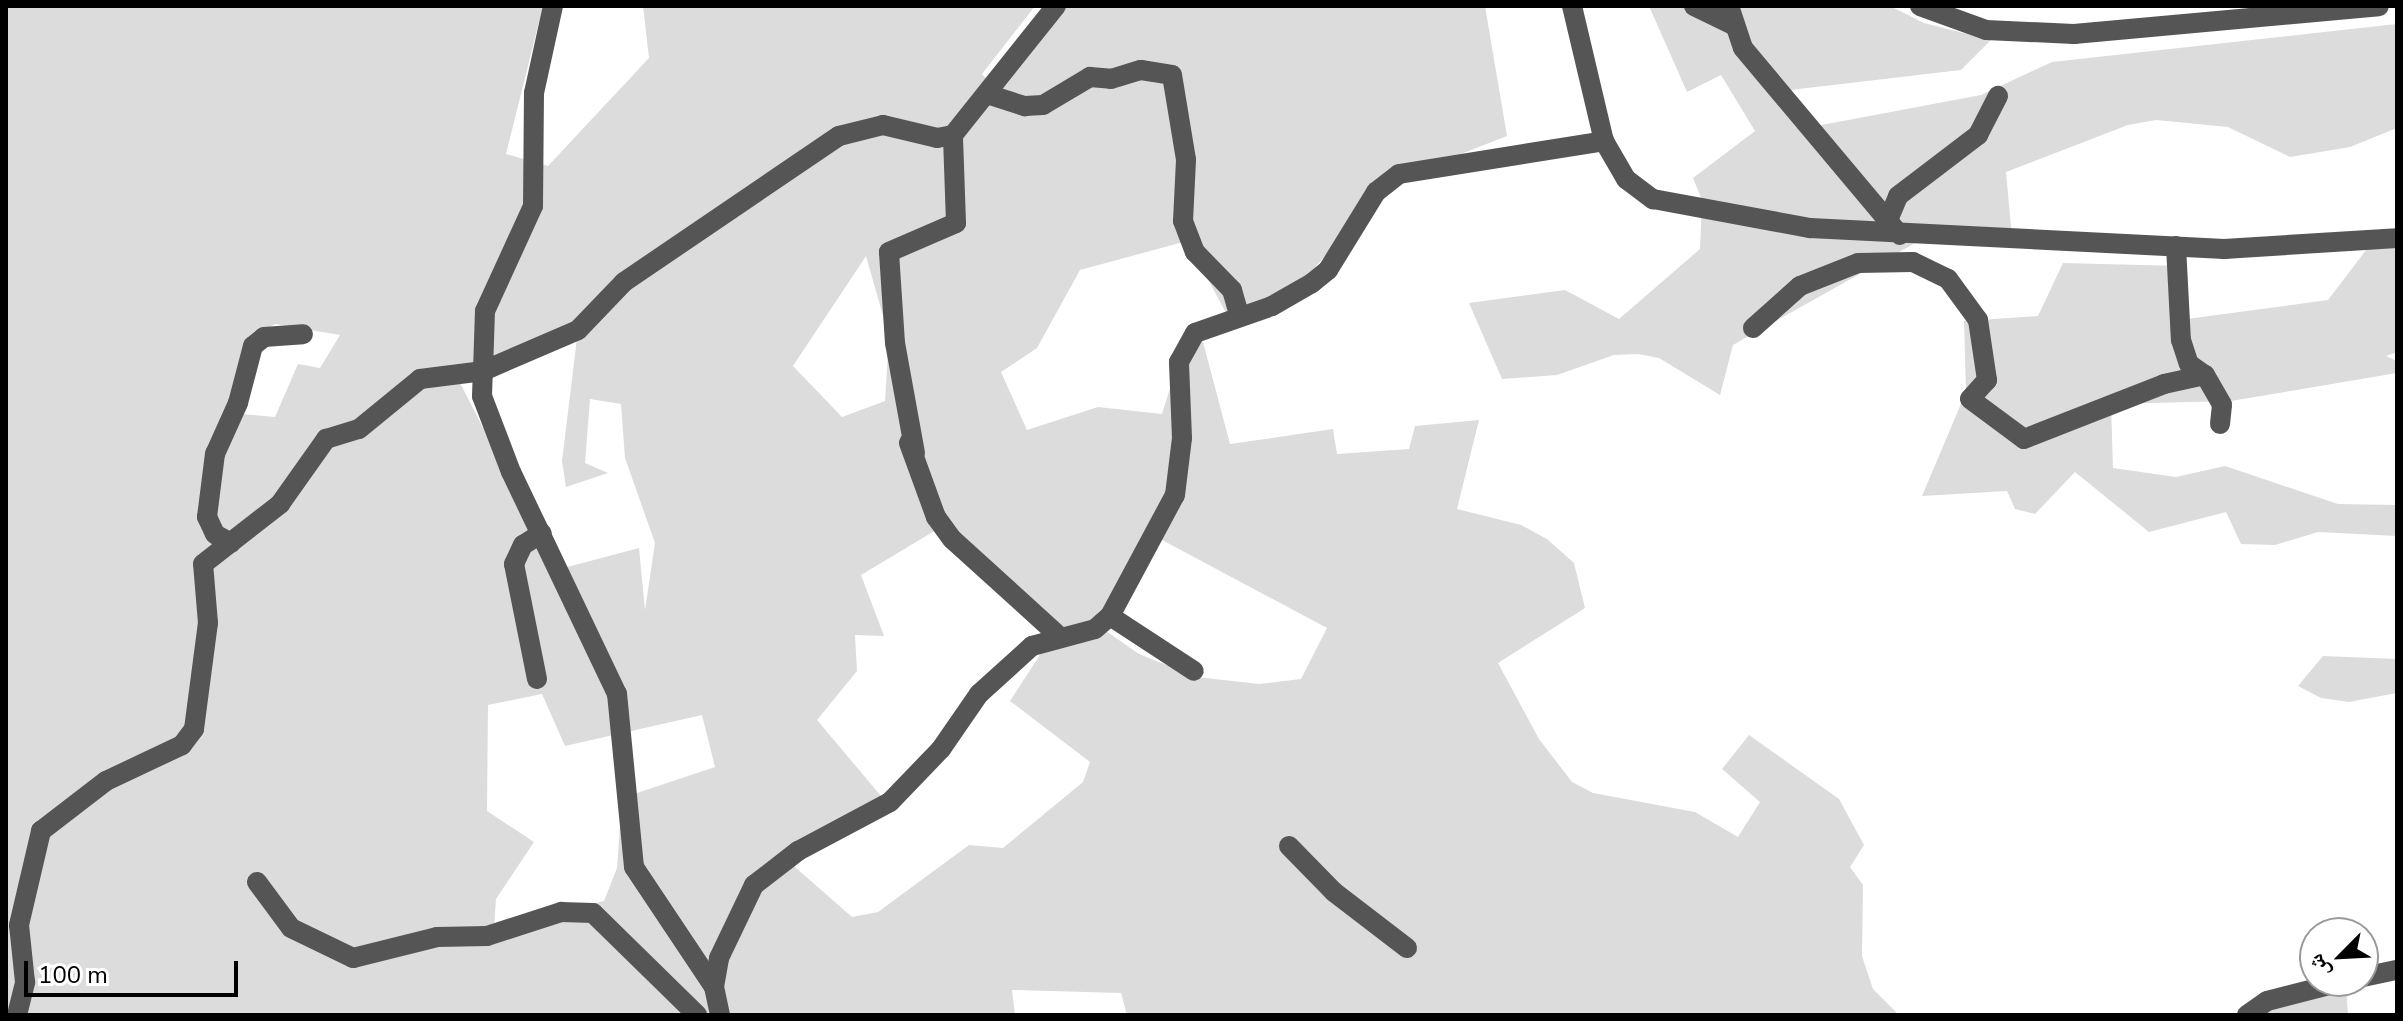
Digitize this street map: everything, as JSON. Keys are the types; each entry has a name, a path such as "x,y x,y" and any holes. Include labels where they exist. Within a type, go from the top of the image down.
{"street":[{"path":"553,6 534,93 533,206 485,311 482,396 495,432 617,694 634,867 714,987 720,1015"},
{"path":"17,1015 25,982 13,940 41,831 106,781 190,737 200,713 208,623 203,564 280,504 326,439 369,423 420,379 483,371 578,330 624,282 839,136 883,125 937,138 953,135 1056,6"},
{"path":"1572,6 1604,141 1626,179 1653,199 1810,228 1894,228 2267,249 2397,238"},
{"path":"1694,6 1731,16 1743,48 1894,228"},
{"path":"1920,6 1986,30 2090,34 2379,6"},
{"path":"987,94 1025,106 1043,105 1090,77 1111,79 1141,70 1172,75 1186,160 1183,221 1195,252 1232,290 1239,315"},
{"path":"1894,228 1898,196 1978,135 1998,96"},
{"path":"915,453 895,343 889,252 956,223 953,135"},
{"path":"714,987 726,934 754,885 798,851 890,802 941,749 979,694 1032,646 1058,635 1095,629 1110,616 1175,495 1185,347 1215,321 1293,296 1328,270 1376,192 1399,174 1604,141"},
{"path":"2176,246 2181,340 2189,364 2205,375 2222,405 2220,424"},
{"path":"1753,328 1800,286 1858,263 1913,262 1948,279 1978,320 1987,380 1970,399 2024,439 2164,384 2205,375"},
{"path":"231,543 215,534 207,517 215,454 238,403 253,346 264,337 303,334"},
{"path":"898,417 915,453 936,517 952,539 1058,635"},
{"path":"537,679 514,564 523,545 542,533"},
{"path":"1110,616 1194,671"},
{"path":"1289,846 1334,892 1407,948"},
{"path":"257,882 291,928 353,958 437,937 487,936 561,912 593,913 697,1015"},
{"path":"2247,1015 2267,1001 2299,993"}],"shaded area":[{"path":"6,6 543,6 506,154 548,166 649,58 643,6 1035,6 982,74 996,89 1058,6 1485,6 1507,136 1392,181 1309,274 1230,320 1187,241 1080,270 1037,348 1001,372 1027,430 1098,407 1162,414 1185,340 1203,342 1230,444 1333,429 1337,454 1409,449 1415,426 1479,420 1457,509 1521,525 1547,539 1574,563 1585,608 1498,663 1539,739 1572,782 1593,793 1695,812 1738,837 1760,802 1722,769 1749,735 1839,799 1864,845 1850,867 1863,885 1862,956 1873,989 1899,1015 1127,1015 1121,993 1012,990 1015,1015 6,1015","holes":["866,256 889,337 885,401 842,417 793,366","275,324 340,335 320,368 298,364 275,417 242,414 263,331","577,338 562,461 566,487 608,473 585,463 590,399 621,404 625,458 655,543 645,610 639,548 556,570 457,377","936,530 1049,641 1010,701 1090,762 1083,782 1003,848 969,845 878,912 852,917 787,860 881,796 817,720 857,671 855,635 884,636 861,575","1149,533 1327,628 1301,679 1259,684 1196,677 1139,654 1106,631","542,694 565,746 702,715 715,767 622,798 617,868 604,901 494,929 496,899 534,842 487,811 488,705"]},
{"path":"1649,6 1890,6 1924,23 1991,40 1961,70 1790,90 1811,127 1981,95 2052,62 2397,24 2397,128 2350,147 2290,157 2228,127 2156,120 2128,125 2006,172 2012,237 1917,242 1733,345 1720,395 1659,358 1638,354 1614,355 1557,375 1502,379 1469,303 1565,290 1619,319 1700,249 1702,200 1693,178 1755,131 1721,75 1687,92"},
{"path":"2397,232 2397,352 2386,356 2397,361 2397,373 2231,401 2111,404 2113,468 2176,477 2225,466 2338,504 2397,505 2397,536 2318,532 2275,545 2241,544 2226,512 2149,532 2075,472 2035,514 2015,509 2007,491 1922,496 1966,392 1964,321 2038,316 2063,263 2180,266 2172,321 2328,300 2376,237"},
{"path":"2323,656 2397,659 2397,693 2349,702 2321,698 2298,686"},
{"path":"2306,997 2347,997 2348,1015 2247,1015"}]}
